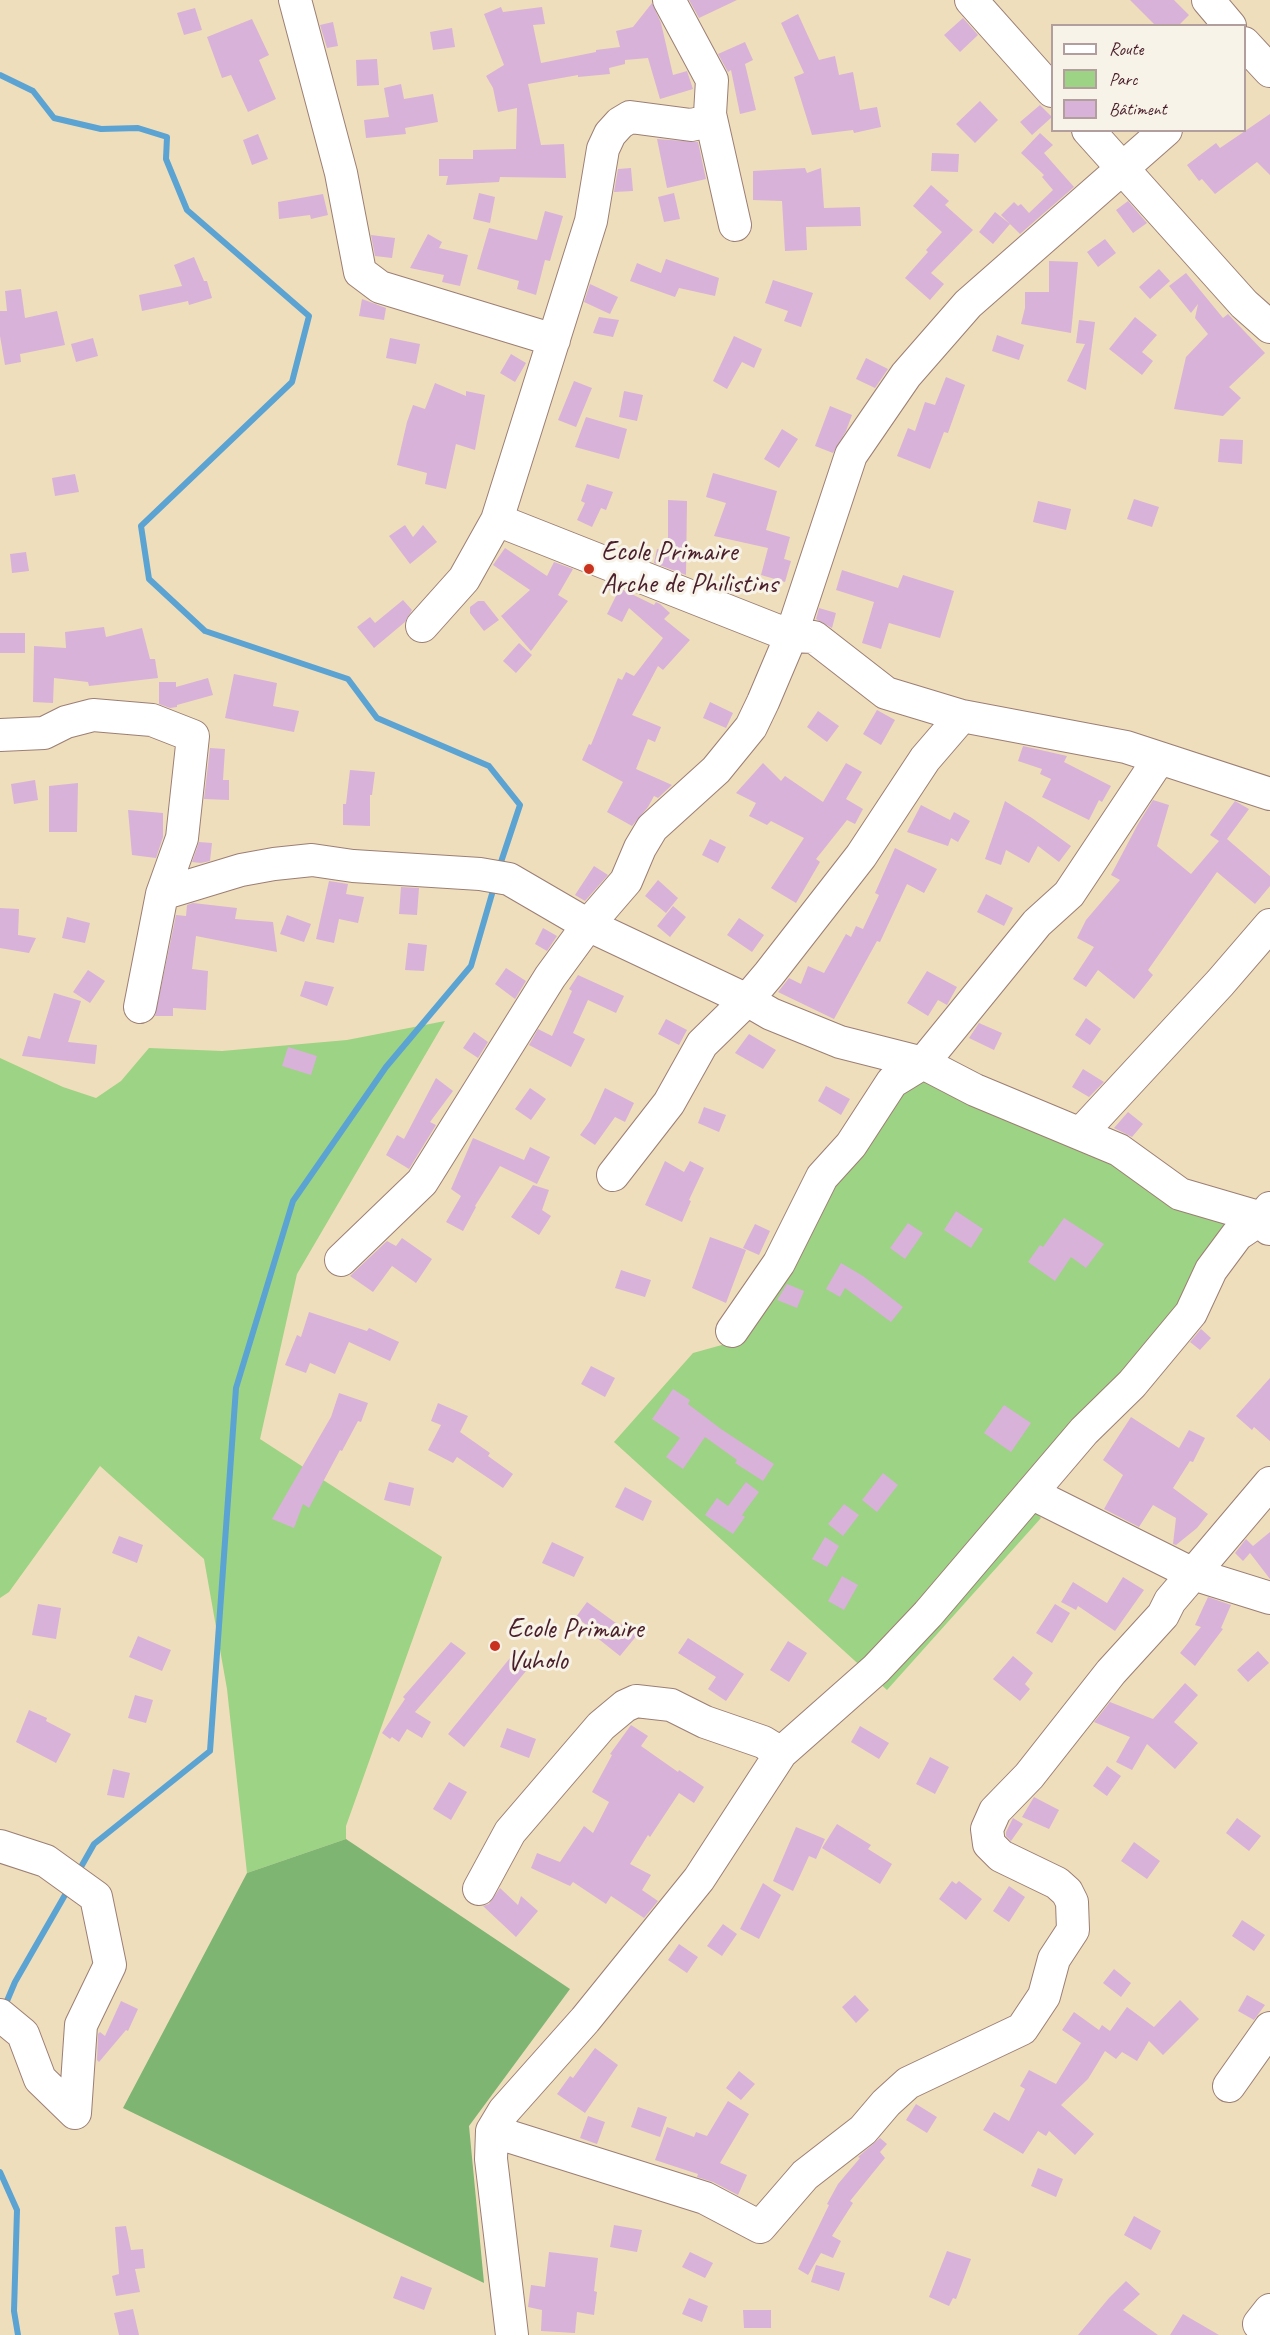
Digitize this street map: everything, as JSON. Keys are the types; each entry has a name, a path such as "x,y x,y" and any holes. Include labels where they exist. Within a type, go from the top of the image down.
{"street":[{"path":"295,0 340,173 360,272 380,287 554,340"},
{"path":"669,0 712,80 710,114 735,225"},
{"path":"971,0 1051,89"},
{"path":"1208,0 1228,24"},
{"path":"422,626 464,579 497,520 591,221 603,148 610,134 620,123 630,117 691,125 705,122 710,114"},
{"path":"1090,132 1244,304 1270,327"},
{"path":"340,1260 422,1182 550,977 588,925 626,881 640,848 652,828 716,770 751,727 791,636 851,455 906,375 968,304 1164,132"},
{"path":"497,520 598,562 791,636 814,637 886,693 962,716 1126,747 1270,794"},
{"path":"0,735 44,733 66,722 93,715 152,720 193,736 182,838 162,894 140,1007"},
{"path":"613,1175 669,1103 702,1044 747,1000 861,856 925,759 962,716"},
{"path":"732,1331 779,1263 822,1177 851,1145 892,1082 923,1063 1037,923 1069,894 1159,759"},
{"path":"162,894 241,870 312,860 353,866 452,871 509,879 588,925 747,1000 771,1014 840,1042 923,1063 975,1090 1119,1150 1180,1194 1268,1219"},
{"path":"1081,1133 1220,983 1270,925"},
{"path":"512,2335 491,2159 492,2131 504,2111 585,2020 699,1879 782,1753 876,1669 928,1614 1084,1431 1132,1384 1191,1313 1211,1270 1237,1235 1268,1219"},
{"path":"492,2131 705,2198 760,2227 804,2175 863,2130 886,2103 908,2083 1022,2029 1044,1996 1054,1959 1073,1930 1072,1902 1067,1892 1057,1883 1001,1856 989,1845 987,1829 995,1811 1029,1776 1111,1672 1163,1615 1170,1601 1270,1483"},
{"path":"1031,1493 1193,1574 1270,1598"},
{"path":"479,1889 510,1832 601,1726 625,1706 636,1701 671,1705 705,1722 763,1742 782,1753"},
{"path":"0,1846 46,1861 96,1897 110,1965 81,2025 75,2113 40,2079 23,2034 6,2020"},
{"path":"1228,2086 1270,2028"}],"green space":[{"path":"445,1021 297,1274 260,1439 442,1557 346,1826 346,1839 247,1873 227,1689 204,1559 100,1466 9,1592 0,1598 0,1058 63,1087 96,1098 121,1081 149,1048 222,1051 347,1040"},
{"path":"930,1074 1238,1218 1182,1313 1018,1492 1041,1518 887,1690 614,1442 693,1353 747,1338 818,1207 893,1101"},
{"path":"346,1839 570,1989 469,2126 484,2283 123,2108 247,1873"}],"building":[{"path":"689,0 737,0 699,18"},
{"path":"1130,0 1174,0 1189,15 1180,24 1154,24"},
{"path":"652,3 661,23 673,75 687,71 693,89 660,99 648,58 625,60 625,64 609,68 610,74 578,77 578,75 528,84 541,145 564,144 566,178 500,177 499,182 446,185 448,176 439,176 439,159 473,159 473,150 516,149 517,108 498,112 493,88 486,76 504,65 484,14 501,7 503,12 542,7 545,24 533,25 541,63 596,52 596,50 620,47 616,31 633,27"},
{"path":"195,8 202,30 184,35 177,13"},
{"path":"798,14 819,60 835,56 839,75 853,72 860,110 877,107 881,127 854,133 853,130 812,135 794,77 804,73 781,23"},
{"path":"963,18 978,35 960,52 944,35"},
{"path":"252,19 269,55 259,60 276,99 248,112 231,75 222,78 207,37"},
{"path":"333,22 338,46 327,48 320,25"},
{"path":"452,28 455,47 433,50 430,32"},
{"path":"745,42 753,60 745,64 756,110 740,114 731,70 728,72 718,54"},
{"path":"377,59 379,85 357,86 356,60"},
{"path":"401,84 404,99 433,94 438,122 405,128 406,134 366,138 364,120 389,117 384,88"},
{"path":"980,101 998,120 975,143 956,124"},
{"path":"1040,105 1051,116 1032,135 1020,122"},
{"path":"1270,114 1270,175 1257,162 1215,194 1202,179 1199,181 1187,165 1216,143 1220,148"},
{"path":"1040,133 1053,145 1044,153 1074,187 1020,234 1001,215 1014,202 1018,206 1021,204 1029,213 1053,190 1042,177 1044,175 1021,153"},
{"path":"258,134 268,159 252,165 243,140"},
{"path":"657,139 698,142 706,179 667,188"},
{"path":"932,153 959,154 958,172 931,171"},
{"path":"631,168 633,191 614,192 618,169"},
{"path":"805,168 807,173 821,168 824,208 860,207 861,226 806,227 807,250 785,251 782,201 753,200 753,171"},
{"path":"931,185 949,201 945,205 973,230 931,273 944,284 930,300 905,278 942,232 913,206"},
{"path":"479,193 495,197 490,223 473,219"},
{"path":"674,193 680,219 664,222 658,197"},
{"path":"323,194 328,215 311,219 310,215 279,219 278,202"},
{"path":"1128,201 1147,223 1133,233 1116,210"},
{"path":"545,211 563,216 550,261 545,260 536,295 517,289 519,281 477,269 489,228 537,240"},
{"path":"995,212 1010,224 993,244 979,232"},
{"path":"428,234 442,242 439,248 468,255 460,286 442,282 444,275 410,268"},
{"path":"371,235 395,238 392,258 375,256"},
{"path":"1105,239 1116,253 1098,267 1087,252"},
{"path":"194,257 204,281 207,281 212,298 189,305 188,301 142,311 139,295 182,286 174,265"},
{"path":"666,259 719,278 715,296 679,288 675,297 630,281 637,263 661,273"},
{"path":"1049,261 1078,262 1071,333 1021,324 1025,308 1025,292 1049,292"},
{"path":"1159,269 1170,281 1150,299 1139,287"},
{"path":"1186,273 1223,318 1228,314 1265,353 1229,387 1241,398 1223,416 1174,409 1186,357 1208,334 1195,318 1198,304 1191,313 1169,286"},
{"path":"773,280 813,293 801,327 784,321 788,311 765,303"},
{"path":"590,284 618,297 610,314 584,302"},
{"path":"21,289 25,318 57,311 65,345 20,354 21,362 5,365 0,336 0,311 7,311 5,291"},
{"path":"362,299 386,308 384,320 359,316"},
{"path":"599,317 619,320 613,337 593,333"},
{"path":"1135,317 1157,335 1142,352 1153,361 1142,375 1109,349"},
{"path":"1079,320 1095,322 1086,390 1067,381 1085,344 1076,343"},
{"path":"997,335 1024,345 1019,360 992,351"},
{"path":"734,336 762,349 754,368 742,362 727,389 713,381"},
{"path":"93,338 98,356 76,362 71,344"},
{"path":"390,338 420,344 416,364 386,358"},
{"path":"511,354 526,363 515,382 500,373"},
{"path":"866,358 888,369 875,388 856,379"},
{"path":"946,377 965,385 948,433 944,432 930,469 897,456 908,428 915,431 925,402 935,405"},
{"path":"574,381 592,388 576,427 558,420"},
{"path":"435,383 466,396 466,391 485,395 475,450 456,444 446,489 425,484 427,473 397,465 413,405 425,409"},
{"path":"624,391 643,395 637,421 619,417"},
{"path":"830,406 852,415 833,453 815,446"},
{"path":"586,417 627,429 619,459 575,447"},
{"path":"782,429 798,439 779,468 764,459"},
{"path":"1220,439 1243,440 1242,464 1218,462"},
{"path":"713,473 777,491 766,530 790,537 784,559 791,561 785,582 761,575 768,548 714,536 726,503 706,497"},
{"path":"75,474 79,492 55,496 52,478"},
{"path":"587,484 613,492 606,510 601,508 592,527 577,520 585,503 581,501"},
{"path":"1134,499 1159,507 1152,527 1127,519"},
{"path":"668,500 687,501 686,575 654,563 657,549 668,551"},
{"path":"1038,501 1071,509 1066,530 1033,522"},
{"path":"405,525 413,537 423,525 437,542 410,564 389,536"},
{"path":"505,548 547,576 554,562 573,569 558,595 568,601 531,651 501,616 530,590 493,565"},
{"path":"26,552 29,571 12,573 10,554"},
{"path":"842,570 898,588 903,575 954,591 940,638 889,623 881,649 862,643 874,602 836,590"},
{"path":"609,583 654,605 656,602 660,604 670,613 664,619 690,640 663,670 658,666 632,715 661,727 655,742 648,739 636,769 672,785 658,798 654,796 632,826 607,812 623,782 582,760 589,744 591,745 618,678 622,680 626,672 634,676 663,638 629,608 622,622 607,614 616,596 606,587"},
{"path":"403,600 412,610 405,622 374,648 357,627 370,617 375,623"},
{"path":"478,601 484,601 499,620 484,631 470,613 470,607"},
{"path":"819,608 836,613 832,628 816,619"},
{"path":"104,627 106,637 142,628 150,659 155,659 158,678 89,686 88,682 54,678 53,703 33,702 34,646 66,648 65,632"},
{"path":"0,633 25,633 25,653 0,653"},
{"path":"519,643 532,655 516,673 503,661"},
{"path":"234,674 277,683 273,706 299,711 294,732 225,718"},
{"path":"208,678 213,695 177,705 177,707 170,708 159,704 159,682 176,682 176,687"},
{"path":"710,702 733,713 726,728 703,718"},
{"path":"877,710 895,720 881,745 863,734"},
{"path":"818,711 839,726 827,742 807,727"},
{"path":"1023,746 1067,756 1064,762 1111,786 1102,802 1099,800 1089,820 1042,797 1051,779 1040,774 1042,769 1018,761"},
{"path":"210,748 225,749 223,780 229,780 229,800 204,799"},
{"path":"763,763 781,781 785,776 823,802 846,763 862,772 846,799 863,809 855,824 847,820 816,859 820,862 796,903 771,888 804,838 771,821 767,825 749,816 756,803 736,793"},
{"path":"350,770 375,772 372,795 370,795 370,826 343,825 343,804 346,804"},
{"path":"35,780 38,800 14,804 11,784"},
{"path":"78,783 77,832 49,832 49,786"},
{"path":"1153,800 1169,805 1157,846 1191,874 1219,841 1210,835 1235,801 1249,809 1227,839 1270,876 1270,886 1255,904 1217,872 1148,970 1153,975 1134,999 1098,970 1086,987 1073,979 1094,947 1077,938 1086,920 1120,880 1111,875"},
{"path":"1005,801 1071,846 1059,862 1038,846 1029,863 1006,850 1001,865 985,859"},
{"path":"921,805 950,820 954,812 970,821 958,842 951,838 948,846 907,832"},
{"path":"128,810 163,813 163,837 156,858 132,855"},
{"path":"710,839 726,847 718,863 702,855"},
{"path":"199,842 212,843 210,861 192,862"},
{"path":"895,848 937,869 924,893 907,884 880,942 877,941 834,1019 778,992 789,978 801,984 808,966 824,973 846,934 851,937 856,926 863,929 879,895 875,893"},
{"path":"594,866 608,875 585,901 575,895"},
{"path":"658,880 678,898 666,913 645,896"},
{"path":"329,881 348,884 346,894 364,897 358,923 339,919 334,943 316,939"},
{"path":"401,887 419,888 417,915 399,914"},
{"path":"986,894 1013,908 1004,926 977,912"},
{"path":"193,903 237,908 235,919 273,922 277,952 196,936 192,969 208,971 206,1010 173,1008 173,1016 155,1016 176,915 186,916 187,905"},
{"path":"673,906 686,917 670,937 657,926"},
{"path":"0,908 19,909 18,935 36,938 29,953 0,948"},
{"path":"287,915 311,924 304,942 280,934"},
{"path":"67,917 90,923 85,943 62,938"},
{"path":"739,918 764,935 752,952 727,935"},
{"path":"543,928 557,936 547,951 535,944"},
{"path":"408,943 427,945 424,971 405,970"},
{"path":"506,968 526,981 515,999 495,984"},
{"path":"88,970 105,981 90,1003 73,992"},
{"path":"927,971 957,987 947,1005 938,1000 928,1016 907,1003"},
{"path":"578,975 624,996 616,1013 588,1000 573,1033 585,1039 571,1067 529,1045 538,1029 552,1036 572,991 569,989"},
{"path":"305,981 334,987 327,1006 300,996"},
{"path":"54,993 81,1001 68,1042 97,1045 95,1064 22,1056 28,1036 40,1039"},
{"path":"1086,1018 1101,1029 1090,1045 1075,1035"},
{"path":"666,1019 687,1030 679,1045 658,1034"},
{"path":"979,1023 1002,1033 994,1050 969,1038"},
{"path":"474,1032 488,1042 478,1058 463,1048"},
{"path":"749,1034 776,1050 763,1069 735,1053"},
{"path":"288,1047 317,1056 311,1075 282,1066"},
{"path":"1083,1069 1104,1082 1089,1097 1072,1087"},
{"path":"436,1078 453,1091 430,1122 436,1125 409,1169 386,1155 397,1135 404,1139"},
{"path":"826,1086 850,1099 841,1115 818,1101"},
{"path":"530,1088 546,1099 531,1120 515,1109"},
{"path":"605,1088 634,1103 625,1122 615,1117 595,1145 580,1135 590,1121"},
{"path":"704,1107 726,1115 719,1132 698,1123"},
{"path":"1128,1112 1143,1124 1132,1137 1114,1128"},
{"path":"473,1138 524,1160 530,1147 550,1157 537,1184 500,1166 475,1206 463,1231 446,1222 461,1196 451,1189"},
{"path":"665,1161 684,1172 690,1161 704,1168 689,1200 691,1201 682,1222 645,1205"},
{"path":"533,1185 549,1190 542,1210 551,1216 539,1235 511,1217"},
{"path":"956,1211 983,1229 971,1248 944,1230"},
{"path":"1064,1218 1104,1244 1086,1268 1071,1257 1055,1281 1028,1262 1040,1245 1043,1247"},
{"path":"908,1223 923,1233 905,1259 890,1248"},
{"path":"755,1224 770,1231 759,1255 743,1248"},
{"path":"710,1237 746,1250 726,1303 692,1288"},
{"path":"402,1238 432,1259 416,1283 392,1266 373,1292 350,1276 387,1241 396,1246"},
{"path":"841,1263 863,1276 903,1307 891,1322 845,1288 840,1297 826,1289"},
{"path":"621,1270 651,1280 645,1297 615,1288"},
{"path":"787,1284 804,1291 797,1308 777,1300"},
{"path":"309,1312 367,1331 369,1328 399,1342 390,1361 349,1342 335,1374 310,1363 306,1373 285,1365 297,1335 301,1337"},
{"path":"1201,1329 1211,1338 1200,1350 1190,1342"},
{"path":"591,1366 615,1378 605,1397 581,1384"},
{"path":"1270,1378 1270,1441 1254,1427 1252,1430 1236,1416"},
{"path":"673,1389 690,1400 688,1404 721,1429 774,1464 763,1481 735,1463 737,1460 705,1437 683,1469 666,1457 680,1438 652,1419"},
{"path":"339,1393 368,1403 361,1422 358,1421 342,1451 340,1450 309,1508 303,1504 294,1528 272,1519 331,1417"},
{"path":"438,1403 468,1416 460,1432 490,1453 488,1456 513,1474 503,1488 457,1457 453,1463 428,1450 441,1425 431,1421"},
{"path":"1004,1405 1031,1423 1011,1452 984,1433"},
{"path":"1131,1417 1179,1448 1189,1430 1205,1438 1193,1462 1190,1461 1173,1488 1208,1514 1197,1528 1176,1545 1173,1544 1176,1518 1153,1505 1139,1527 1104,1509 1123,1475 1103,1460"},
{"path":"883,1473 898,1485 877,1512 862,1500"},
{"path":"389,1482 414,1488 410,1506 384,1500"},
{"path":"746,1482 759,1492 742,1515 745,1517 733,1534 705,1515 717,1498 728,1506"},
{"path":"625,1487 652,1501 643,1521 615,1507"},
{"path":"844,1504 859,1515 843,1536 828,1524"},
{"path":"1270,1532 1270,1579 1250,1553 1243,1561 1235,1553 1246,1539 1253,1546"},
{"path":"119,1536 143,1545 137,1563 112,1553"},
{"path":"825,1537 839,1546 827,1567 812,1559"},
{"path":"552,1542 584,1557 574,1577 542,1563"},
{"path":"842,1576 858,1585 844,1610 828,1601"},
{"path":"1123,1577 1144,1590 1115,1631 1078,1606 1076,1610 1061,1602 1073,1582 1107,1603"},
{"path":"1208,1597 1231,1605 1221,1628 1223,1629 1195,1666 1180,1653 1201,1627 1195,1625"},
{"path":"587,1602 620,1626 623,1622 638,1634 620,1656 591,1633 593,1630 576,1617"},
{"path":"38,1604 61,1608 56,1639 32,1635"},
{"path":"1055,1604 1070,1613 1052,1643 1036,1633"},
{"path":"138,1636 171,1650 162,1671 129,1657"},
{"path":"688,1638 744,1674 726,1701 708,1689 716,1677 678,1653"},
{"path":"788,1641 807,1653 789,1682 770,1670"},
{"path":"451,1642 466,1653 415,1712 431,1722 422,1738 407,1729 399,1742 392,1737 390,1739 382,1733 405,1699 403,1697"},
{"path":"1258,1651 1269,1663 1248,1682 1237,1670"},
{"path":"1013,1656 1033,1673 1025,1684 1030,1689 1020,1701 993,1679"},
{"path":"510,1658 526,1671 464,1747 448,1734"},
{"path":"1185,1683 1198,1695 1174,1722 1198,1743 1175,1769 1147,1744 1132,1770 1116,1762 1130,1737 1094,1722 1110,1702 1153,1719"},
{"path":"135,1695 153,1700 146,1723 128,1718"},
{"path":"29,1710 47,1718 46,1721 71,1734 56,1763 16,1742"},
{"path":"631,1725 648,1736 641,1746 704,1787 694,1803 679,1793 630,1864 651,1875 642,1890 658,1901 644,1918 611,1896 606,1904 573,1882 570,1886 531,1868 537,1853 560,1862 584,1826 593,1833 609,1802 592,1792 612,1755 610,1754"},
{"path":"860,1726 889,1743 879,1759 851,1742"},
{"path":"507,1728 536,1739 529,1758 500,1747"},
{"path":"930,1757 949,1767 935,1794 916,1784"},
{"path":"1107,1766 1121,1776 1107,1796 1093,1786"},
{"path":"113,1769 130,1773 124,1798 107,1795"},
{"path":"449,1782 467,1792 451,1820 433,1809"},
{"path":"1034,1797 1059,1810 1049,1829 1022,1817"},
{"path":"1013,1818 1023,1824 1011,1841 1006,1836 1006,1832"},
{"path":"1237,1818 1261,1836 1249,1851 1226,1833"},
{"path":"837,1824 871,1845 868,1849 892,1864 880,1884 822,1848"},
{"path":"796,1827 825,1839 816,1859 809,1856 793,1891 773,1881"},
{"path":"1134,1842 1160,1861 1147,1879 1121,1861"},
{"path":"952,1881 956,1884 959,1881 982,1899 966,1920 939,1899"},
{"path":"763,1883 781,1895 759,1939 740,1929"},
{"path":"1009,1886 1025,1897 1009,1922 993,1911"},
{"path":"500,1888 518,1905 521,1896 538,1911 516,1937 483,1906 489,1904"},
{"path":"1242,1920 1265,1935 1254,1951 1232,1936"},
{"path":"723,1924 737,1934 722,1956 707,1946"},
{"path":"679,1944 698,1957 687,1973 668,1960"},
{"path":"1114,1969 1131,1983 1121,1997 1103,1983"},
{"path":"855,1995 869,2010 856,2023 842,2007"},
{"path":"1247,1995 1265,2005 1254,2020 1238,2011"},
{"path":"1180,2000 1199,2019 1163,2055 1149,2041 1137,2061 1122,2052 1116,2059 1105,2051 1088,2079 1061,2105 1094,2134 1075,2155 1049,2131 1046,2136 1038,2131 1023,2154 983,2130 994,2112 1009,2121 1025,2089 1020,2086 1029,2070 1056,2084 1081,2043 1062,2030 1074,2012 1099,2030 1102,2025 1110,2031 1127,2007 1154,2027"},
{"path":"121,2001 138,2009 128,2031 126,2030 99,2062 97,2060 98,2034 100,2032 105,2036"},
{"path":"595,2048 618,2065 585,2113 557,2094 570,2076 573,2078"},
{"path":"739,2071 755,2084 741,2100 726,2088"},
{"path":"728,2101 749,2114 720,2163 747,2175 738,2195 713,2182 697,2177 698,2174 655,2160 667,2127 694,2137 696,2132 707,2136"},
{"path":"916,2104 937,2117 927,2133 906,2120"},
{"path":"638,2107 667,2117 660,2137 631,2127"},
{"path":"588,2116 605,2122 597,2144 580,2138"},
{"path":"880,2138 887,2144 880,2152 885,2158 850,2201 853,2203 832,2236 841,2241 833,2258 821,2253 808,2275 798,2269 829,2205 827,2204 838,2184 860,2158 858,2157"},
{"path":"1038,2168 1063,2179 1056,2197 1031,2186"},
{"path":"1134,2216 1161,2231 1151,2250 1124,2235"},
{"path":"614,2225 642,2230 637,2252 610,2247"},
{"path":"126,2226 131,2250 143,2249 145,2268 135,2269 140,2292 116,2296 112,2276 119,2274 115,2227"},
{"path":"947,2251 971,2259 956,2299 953,2298 949,2306 929,2297"},
{"path":"549,2252 598,2258 594,2315 577,2312 575,2333 541,2331 542,2310 528,2307 531,2285 545,2287"},
{"path":"690,2252 713,2263 705,2278 682,2267"},
{"path":"816,2265 845,2273 839,2291 811,2282"},
{"path":"401,2276 432,2288 424,2310 393,2298"},
{"path":"1126,2281 1140,2294 1123,2310 1158,2335 1078,2335 1109,2298"},
{"path":"689,2298 708,2306 702,2322 682,2314"},
{"path":"133,2309 139,2335 119,2335 114,2313"},
{"path":"743,2310 771,2310 771,2328 744,2328"},
{"path":"1183,2314 1219,2335 1170,2335"}],"waterway":[{"path":"0,75 33,91 54,118 101,129 138,128 167,137 166,159 187,210 309,316 292,382 141,526 149,579 205,631 348,679 377,718 489,766 520,805 499,868"},
{"path":"77,1874 94,1844 210,1751 236,1388 293,1201 386,1067 471,966 494,887"},
{"path":"4,2008 15,1982 69,1888"},
{"path":"0,2172 17,2210 14,2311 18,2335"}],"place":[{"name":"Ecole Primaire Arche de Philistins","path":"589,569"},
{"name":"Ecole Primaire Vuholo","path":"495,1646"}]}
